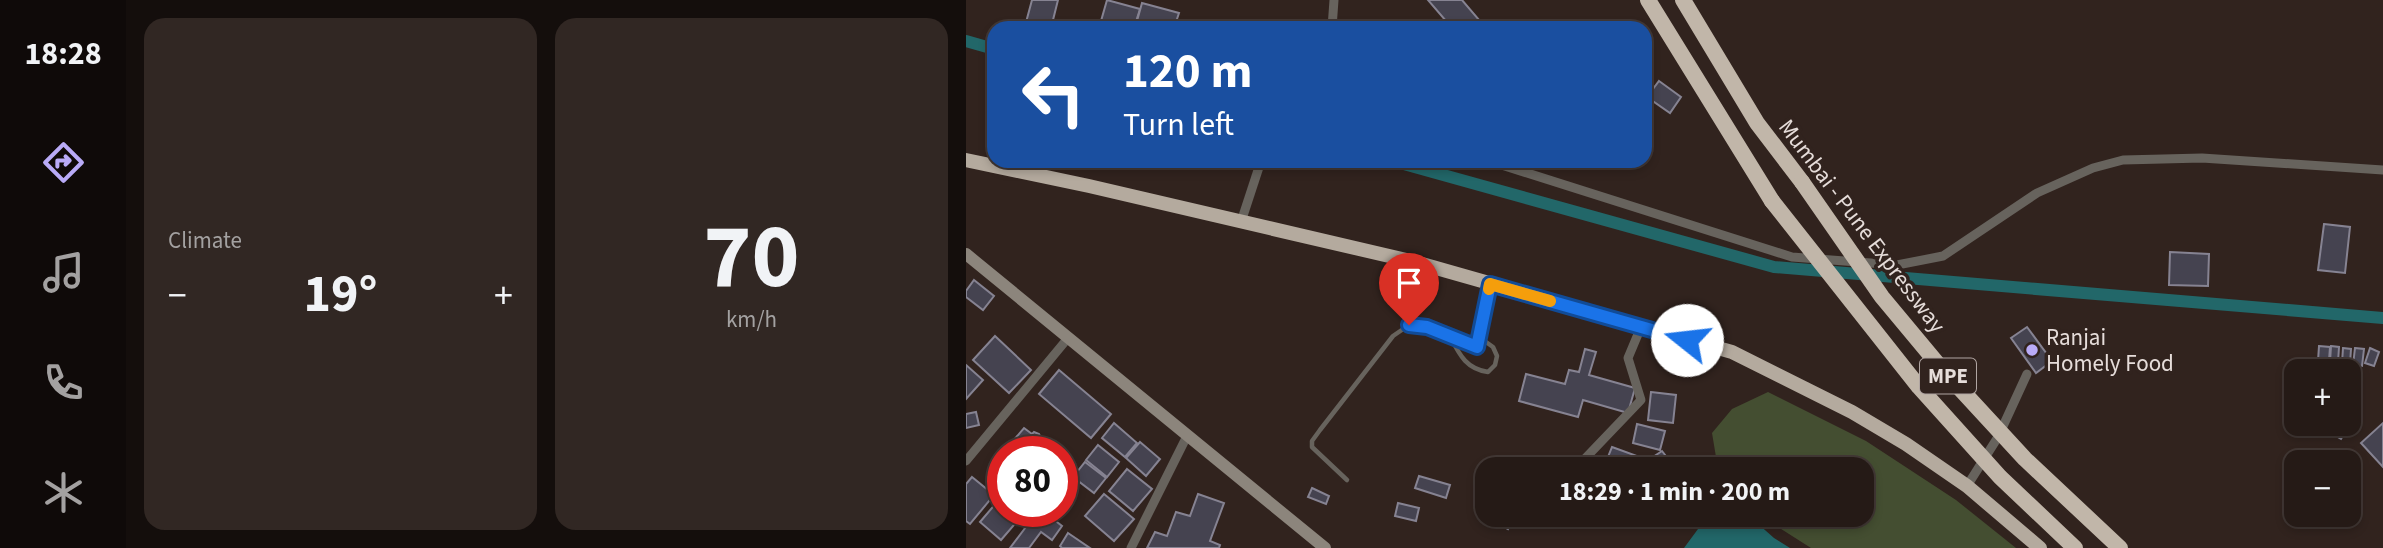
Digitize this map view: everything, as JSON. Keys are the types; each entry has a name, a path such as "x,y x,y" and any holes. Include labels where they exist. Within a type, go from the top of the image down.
{"highway":[{"name":"MPE","path":"1648,0 1772,201 1919,387 2000,477 2075,548"},
{"name":"Mumbai - Pune Expressway","path":"1683,0 1757,123 1802,182 1882,297 1942,369 2025,459 2120,548"},
{"path":"966,160 987,165"},
{"path":"1001,168 1415,262 1732,352 1874,425 1968,486 2040,548"}],"main road":[{"path":"966,254 1325,548"}],"street":[{"path":"1332,21 1334,0"},
{"path":"1511,168 1792,257 1897,265 1943,256 2037,193 2093,168 2123,160 2202,158 2383,170"},
{"path":"1241,222 1259,168"},
{"path":"1586,457 1641,400 1628,358 1642,327"},
{"path":"966,461 1068,338"},
{"path":"1968,486 1998,437 2027,374"},
{"path":"1131,548 1187,436"}],"lane":[{"path":"1347,480 1312,447 1312,441 1393,336 1409,325 1427,327 1477,347 1490,284"},
{"path":"1450,337 1465,363 1477,371 1488,372 1496,365 1497,356 1493,347 1479,337"}],"green space":[{"path":"1768,392 1866,441 1956,500 2016,548 1811,548 1778,527 1874,527 1874,457 1716,457 1712,433 1732,409"}],"water":[{"path":"1762,527 1790,548 1684,548 1698,529"}],"building":[{"path":"1032,0 1058,0 1053,21 1026,21"},
{"path":"1107,0 1140,9 1136,21 1101,21"},
{"path":"1428,0 1462,0 1480,21 1446,21"},
{"path":"1142,3 1179,13 1176,21 1137,21"},
{"path":"1659,81 1681,97 1670,113 1652,100 1652,90"},
{"path":"2324,224 2350,227 2345,273 2318,270"},
{"path":"2170,252 2209,254 2208,286 2169,285"},
{"path":"974,280 994,296 983,310 966,297 966,291"},
{"name":"Ranjai Homely Food","path":"2027,327 2052,361 2036,373 2011,338"},
{"path":"995,336 1031,370 1009,393 973,360"},
{"path":"2319,346 2330,347 2329,359 2318,359"},
{"path":"2331,346 2339,347 2338,359 2330,359"},
{"path":"2343,348 2351,349 2350,359 2342,359"},
{"path":"2355,348 2364,349 2362,366 2361,359 2354,359"},
{"path":"2370,348 2379,352 2374,366 2365,363"},
{"path":"1585,349 1596,352 1589,375 1635,388 1628,413 1583,400 1578,417 1519,401 1526,374 1565,384 1569,370 1579,372"},
{"path":"966,365 983,380 966,399"},
{"path":"1059,370 1111,414 1091,438 1039,394"},
{"path":"1651,392 1676,395 1673,423 1648,420"},
{"path":"976,412 979,425 966,428 966,414"},
{"path":"1114,423 1137,443 1125,457 1102,438"},
{"path":"2383,423 2383,467 2361,443"},
{"path":"1637,424 1665,431 1660,450 1633,443"},
{"path":"1024,428 1040,436 1017,436"},
{"path":"1140,442 1160,459 1146,476 1126,458"},
{"path":"1098,445 1119,462 1107,477 1086,460"},
{"path":"1612,447 1637,456 1637,457 1608,457"},
{"path":"1662,451 1667,457 1653,457"},
{"path":"1085,462 1106,478 1094,493 1078,481 1078,471"},
{"path":"1127,469 1152,489 1133,511 1109,491"},
{"path":"1419,476 1450,485 1446,498 1415,488"},
{"path":"972,477 987,489 987,503 970,524 966,521 966,484"},
{"path":"1312,488 1329,496 1326,504 1308,497"},
{"path":"1104,494 1134,519 1114,541 1085,516"},
{"path":"1198,494 1224,503 1210,541 1220,545 1219,548 1147,548 1155,532 1167,536 1176,512 1190,516"},
{"path":"1398,503 1419,508 1416,521 1395,516"},
{"path":"987,514 987,527 1012,527 1001,540 980,522"},
{"path":"1026,527 1061,527 1052,540 1041,532 1029,548 1010,548"},
{"path":"1068,533 1090,548 1062,548 1060,546"}],"waterway":[{"path":"966,41 987,47"},
{"path":"1418,168 1774,267 2383,318"}],"slow traffic":[{"path":"1489,289 1490,284 1550,301"}],"place":[{"name":"Ranjai Homely Food","path":"2032,350"}],"route":[{"path":"1409,325 1427,327 1477,347 1490,284 1687,340"}]}
